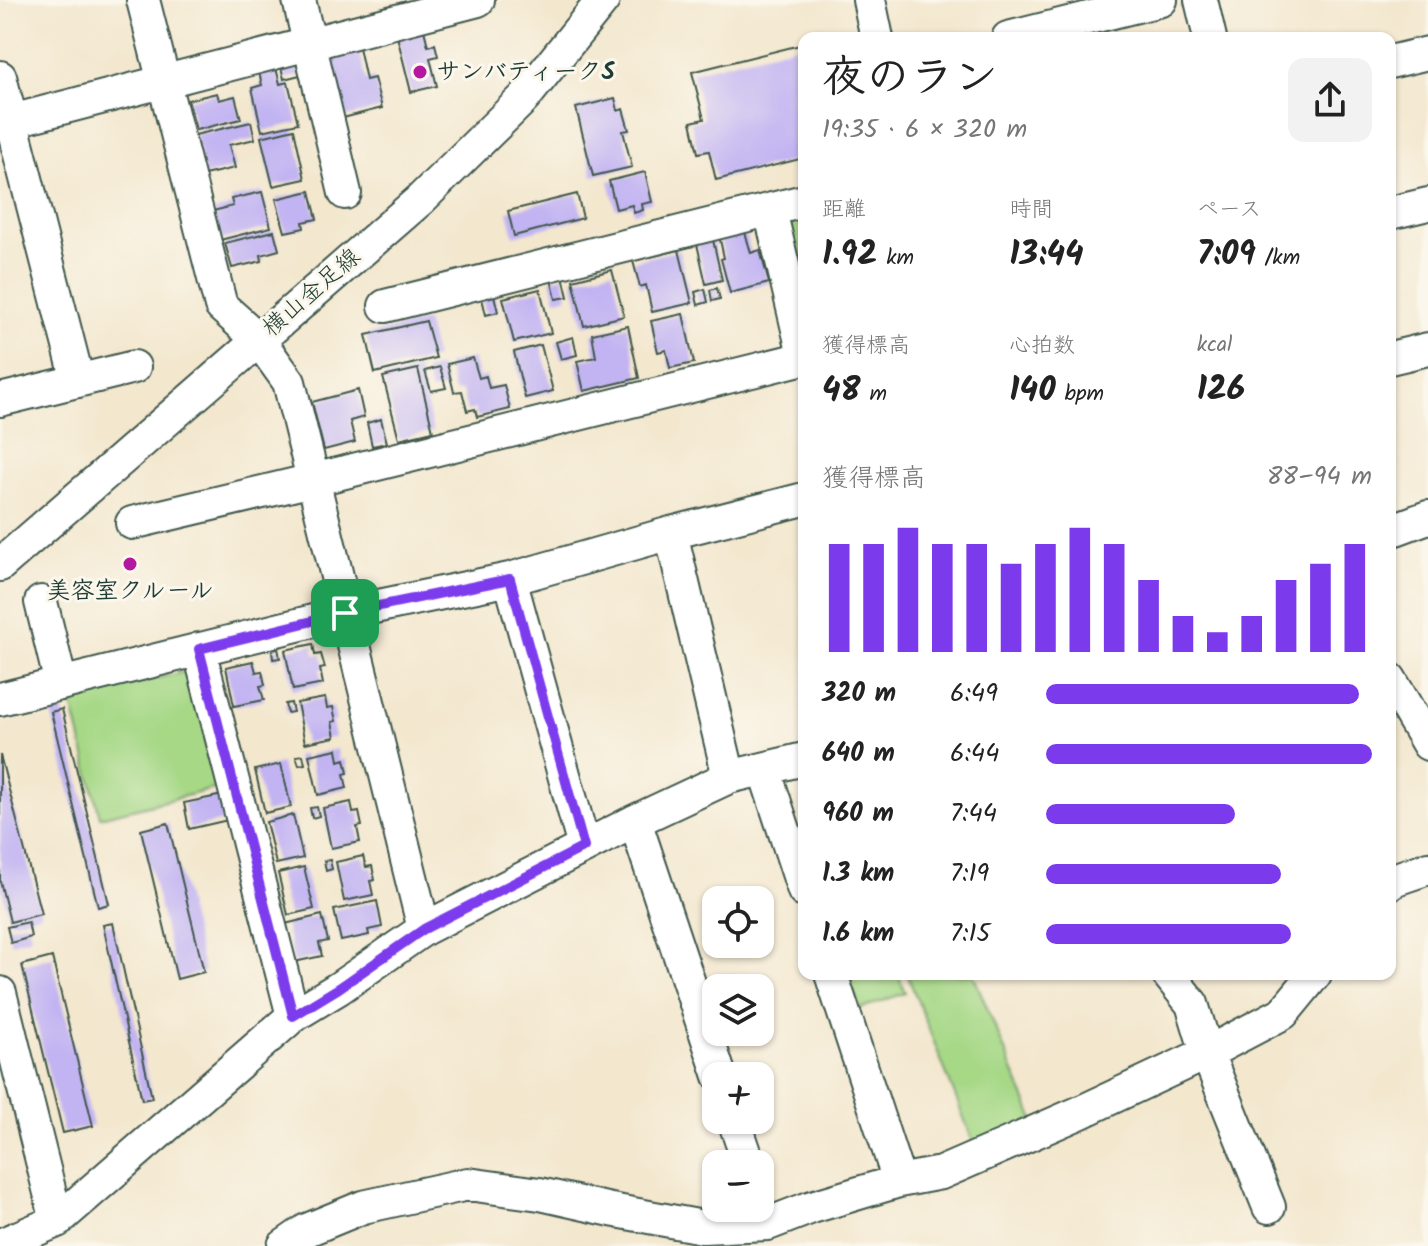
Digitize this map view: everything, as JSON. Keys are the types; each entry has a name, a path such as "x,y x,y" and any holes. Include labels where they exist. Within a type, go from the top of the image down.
{"street":[{"path":"143,0 221,306 258,339 289,382 424,929"},
{"path":"299,0 345,193"},
{"name":"横山金足線","path":"0,565 431,190 524,98 603,0"},
{"path":"869,0 876,32"},
{"path":"1032,32 1161,0"},
{"path":"1201,0 1209,32"},
{"path":"6,123 465,2"},
{"path":"1396,61 1428,53"},
{"path":"0,77 6,123 78,381"},
{"path":"385,306 798,203"},
{"path":"1396,212 1428,204"},
{"path":"770,210 798,331"},
{"path":"1396,357 1428,349"},
{"path":"132,523 798,359"},
{"path":"0,400 134,367"},
{"path":"0,699 345,613 510,579 798,501"},
{"path":"1396,529 1428,517"},
{"path":"671,533 729,777"},
{"path":"510,579 584,847"},
{"path":"41,602 61,684"},
{"path":"199,649 293,1016"},
{"path":"1396,689 1428,744"},
{"path":"0,1245 57,1221 293,1016 424,929 635,821 729,777 798,760"},
{"path":"764,769 798,873"},
{"path":"635,821 715,1062"},
{"path":"1396,879 1428,868"},
{"path":"833,980 899,1181"},
{"path":"1173,980 1192,1004 1207,1053 1269,1207"},
{"path":"284,1246 307,1230 363,1207 468,1184 540,1194 703,1227 768,1223 899,1181 941,1173 1081,1112 1207,1053 1283,1013 1310,980"},
{"path":"0,993 13,1105 57,1221"}],"green space":[{"path":"798,213 798,270 788,228 794,214"},
{"path":"183,672 195,675 222,787 100,817 71,699"},
{"path":"850,980 900,980 905,993 860,1009"},
{"path":"909,980 976,980 1034,1120 975,1146"}],"building":[{"name":"サンバティークS","path":"423,26 428,46 435,44 438,56 430,58 437,86 411,92 396,32"},
{"path":"798,46 798,160 716,180 709,151 698,153 691,122 704,119 692,72"},
{"path":"359,47 366,80 374,78 382,108 339,119 324,55"},
{"path":"297,63 300,75 284,79 281,67"},
{"path":"276,68 280,84 288,82 298,123 262,131 252,88 262,85 259,72"},
{"path":"217,93 219,100 235,96 241,119 196,130 188,100"},
{"path":"615,98 618,111 623,109 629,130 623,131 632,167 593,176 576,108"},
{"path":"251,122 255,139 229,145 235,168 204,175 195,135"},
{"path":"294,129 305,179 273,186 261,137"},
{"path":"645,172 652,202 642,204 643,210 634,213 632,205 616,209 609,181"},
{"path":"310,191 317,219 303,222 304,228 285,232 276,199"},
{"path":"262,192 271,227 220,240 213,211 233,206 231,199"},
{"path":"577,194 583,218 514,236 508,211"},
{"path":"744,229 751,253 760,250 769,283 730,293 721,259 724,258 719,235"},
{"path":"274,231 279,250 261,255 262,261 232,268 225,243"},
{"path":"713,240 722,280 706,284 697,244"},
{"path":"679,250 692,303 652,312 646,285 640,287 633,261"},
{"path":"612,270 624,316 584,326 573,280"},
{"path":"563,276 568,297 556,299 551,279"},
{"path":"717,288 720,299 712,301 710,290"},
{"path":"540,289 551,333 514,342 503,298"},
{"path":"705,289 708,302 698,305 695,292"},
{"path":"493,291 498,312 486,315 481,294"},
{"path":"683,314 694,363 670,368 666,350 658,352 651,321"},
{"path":"426,321 436,358 375,373 366,335"},
{"path":"628,326 639,378 584,391 577,361 596,357 592,334"},
{"path":"573,337 577,355 561,359 556,342"},
{"path":"541,345 553,391 525,398 514,352"},
{"path":"473,358 479,378 486,376 489,388 504,385 510,409 477,417 475,409 467,411 462,391 454,392 447,364"},
{"path":"440,367 446,388 431,391 425,371"},
{"path":"418,369 433,431 399,439 383,377"},
{"path":"358,390 364,417 350,421 355,442 324,450 312,402"},
{"path":"381,419 387,443 372,446 367,423"},
{"path":"313,644 315,655 321,654 325,668 320,669 323,684 293,690 285,650"},
{"path":"278,648 280,658 273,659 272,650"},
{"path":"253,661 256,672 262,671 265,685 260,686 264,700 234,706 226,667"},
{"path":"325,698 327,708 333,707 335,737 305,743 297,703"},
{"path":"291,703 293,712 287,713 285,704"},
{"path":"62,709 109,904 98,907 51,712"},
{"path":"337,749 339,761 345,759 347,788 318,795 309,755"},
{"path":"0,755 41,914 10,922 0,881"},
{"path":"303,755 305,764 299,765 296,756"},
{"path":"281,764 291,807 265,813 255,770"},
{"path":"223,795 228,820 189,829 184,803"},
{"path":"351,802 353,813 359,812 362,826 357,827 360,842 331,848 323,808"},
{"path":"317,807 319,816 312,818 310,808"},
{"path":"293,815 303,858 276,864 266,822"},
{"path":"168,823 204,972 177,979 141,830"},
{"path":"363,856 366,867 372,866 375,880 370,881 373,895 344,901 336,862"},
{"path":"330,860 332,869 326,871 324,861"},
{"path":"304,867 314,909 288,915 278,873"},
{"path":"377,901 382,927 368,930 369,935 341,941 334,910"},
{"path":"322,915 328,941 319,943 322,956 294,962 285,924"},
{"path":"28,922 31,937 11,943 7,927"},
{"path":"113,923 152,1098 142,1100 103,925"},
{"path":"52,957 93,1126 63,1133 22,965"}],"place":[{"name":"サンバティークS","path":"420,72"},
{"name":"美容室クルール","path":"130,564"}],"route":[{"path":"510,579 584,847 424,929 293,1016 199,649 345,613 510,579"}]}
